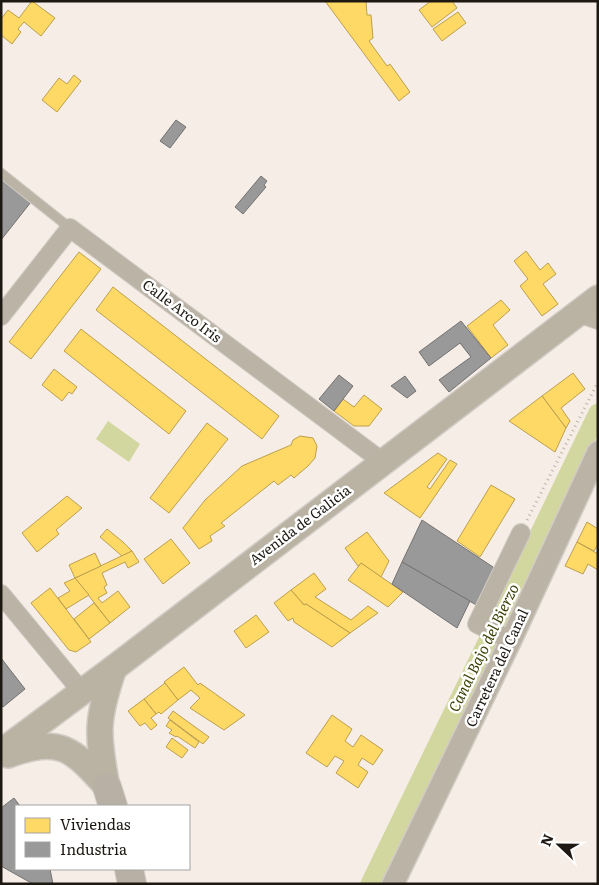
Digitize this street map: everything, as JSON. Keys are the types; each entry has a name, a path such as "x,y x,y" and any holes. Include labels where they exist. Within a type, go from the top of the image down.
{"highway":[{"path":"129,870 132,884"}],"main road":[{"name":"Avenida de Galicia","path":"1,752 383,462 588,317 598,298"},
{"path":"110,797 99,745 98,727 102,702 114,668"},
{"path":"70,752 59,709 86,716 98,727"},
{"path":"1,758 39,745 55,746 70,752 84,761 110,797"}],"street":[{"path":"1,316 70,228"},
{"name":"Calle Arco Iris","path":"70,228 383,462"},
{"name":"Carretera del Canal","path":"393,884 511,640 598,452"},
{"path":"511,640 476,624 521,533"},
{"path":"1,594 82,692"}],"lane":[{"path":"1,173 70,228"}],"path":[{"path":"521,533 598,382"}],"shaded area":[{"path":"108,421 140,444 129,462 96,439"}],"building: Viviendas":[{"path":"32,1 55,18 41,36 24,22 18,29 21,32 12,44 1,35 1,19 8,10 19,18"},
{"path":"325,1 366,1 367,15 371,15 373,38 369,41 387,66 390,64 410,92 399,101"},
{"path":"431,1 452,1 457,8 432,27 419,10"},
{"path":"458,12 466,23 442,41 433,29"},
{"path":"74,75 81,81 57,112 42,100 59,78 67,84"},
{"path":"526,251 540,270 548,263 556,274 543,284 558,304 542,316 520,286 528,279 514,261"},
{"path":"79,252 101,269 31,359 9,342"},
{"path":"113,287 279,416 262,439 96,310"},
{"path":"501,300 510,310 493,325 508,345 491,358 467,326"},
{"path":"81,329 186,411 169,434 64,351"},
{"path":"54,369 77,387 72,394 69,392 62,401 42,385"},
{"path":"573,373 585,389 561,408 570,421 566,428 542,396"},
{"path":"364,395 382,409 369,426 354,426 334,411 343,399 354,407"},
{"path":"542,396 566,428 555,452 509,421"},
{"path":"207,423 228,439 169,513 150,498"},
{"path":"300,436 313,438 317,446 315,458 308,466 294,478 291,475 278,485 274,481 221,523 225,526 210,536 212,541 199,549 183,528 205,500 242,466 291,445 293,440"},
{"path":"438,453 447,459 427,487 430,489 450,460 457,464 420,518 384,493"},
{"path":"491,485 515,499 480,557 457,541"},
{"path":"67,496 82,508 56,530 59,534 37,552 22,533"},
{"path":"587,522 598,529 598,544 594,551 577,542"},
{"path":"107,529 132,551 122,556 100,537"},
{"path":"367,532 389,561 381,577 361,563 358,566 345,548"},
{"path":"171,539 190,563 163,584 144,559"},
{"path":"577,542 598,554 598,570 588,564 583,574 565,566"},
{"path":"132,551 139,562 128,568 125,562 102,573 107,585 104,587 107,593 98,598 102,603 118,591 130,607 110,623 75,578"},
{"path":"95,553 101,566 75,578 69,565"},
{"path":"361,563 403,592 388,607 348,580"},
{"path":"314,573 326,589 315,597 351,620 368,606 378,613 350,633 306,604 304,605 291,590"},
{"path":"75,578 89,595 66,609 58,598 70,591 64,583"},
{"path":"50,588 91,642 76,652 69,650 31,603"},
{"path":"291,590 304,605 306,604 350,633 332,647 294,622 293,618 288,621 274,603"},
{"path":"94,603 110,623 89,639 74,619"},
{"path":"256,615 269,632 246,648 234,631"},
{"path":"184,667 198,685 200,683 245,715 224,730 190,708 200,698 191,690 178,700 164,682"},
{"path":"165,683 178,700 161,714 159,712 156,714 144,699"},
{"path":"144,699 156,714 151,718 157,725 151,730 145,723 140,726 128,711"},
{"path":"173,711 209,737 203,744 168,718"},
{"path":"332,715 352,729 345,741 353,747 361,735 383,750 373,765 362,758 358,765 368,772 358,788 336,773 344,761 335,756 327,767 306,753"},
{"path":"170,720 199,742 195,748 169,733 172,730 166,726"},
{"path":"172,738 188,750 182,758 166,747"}],"building: Industria":[{"path":"176,120 186,127 170,148 160,141"},
{"path":"261,176 267,181 264,185 266,187 243,214 235,207"},
{"path":"1,180 31,202 1,240"},
{"path":"461,321 491,358 449,392 439,380 471,357 460,343 429,366 419,352"},
{"path":"339,375 353,386 334,411 319,399"},
{"path":"405,376 416,391 407,398 391,386"},
{"path":"422,520 496,569 478,606 402,562"},
{"path":"402,562 470,601 457,628 392,584"},
{"path":"1,658 25,689 3,707 1,705"},
{"path":"14,798 19,805 15,805 15,870 50,870 53,884 33,884 1,866 1,808"}],"waterway":[{"name":"Canal Bajo del Bierzo","path":"370,884 598,413"}]}
